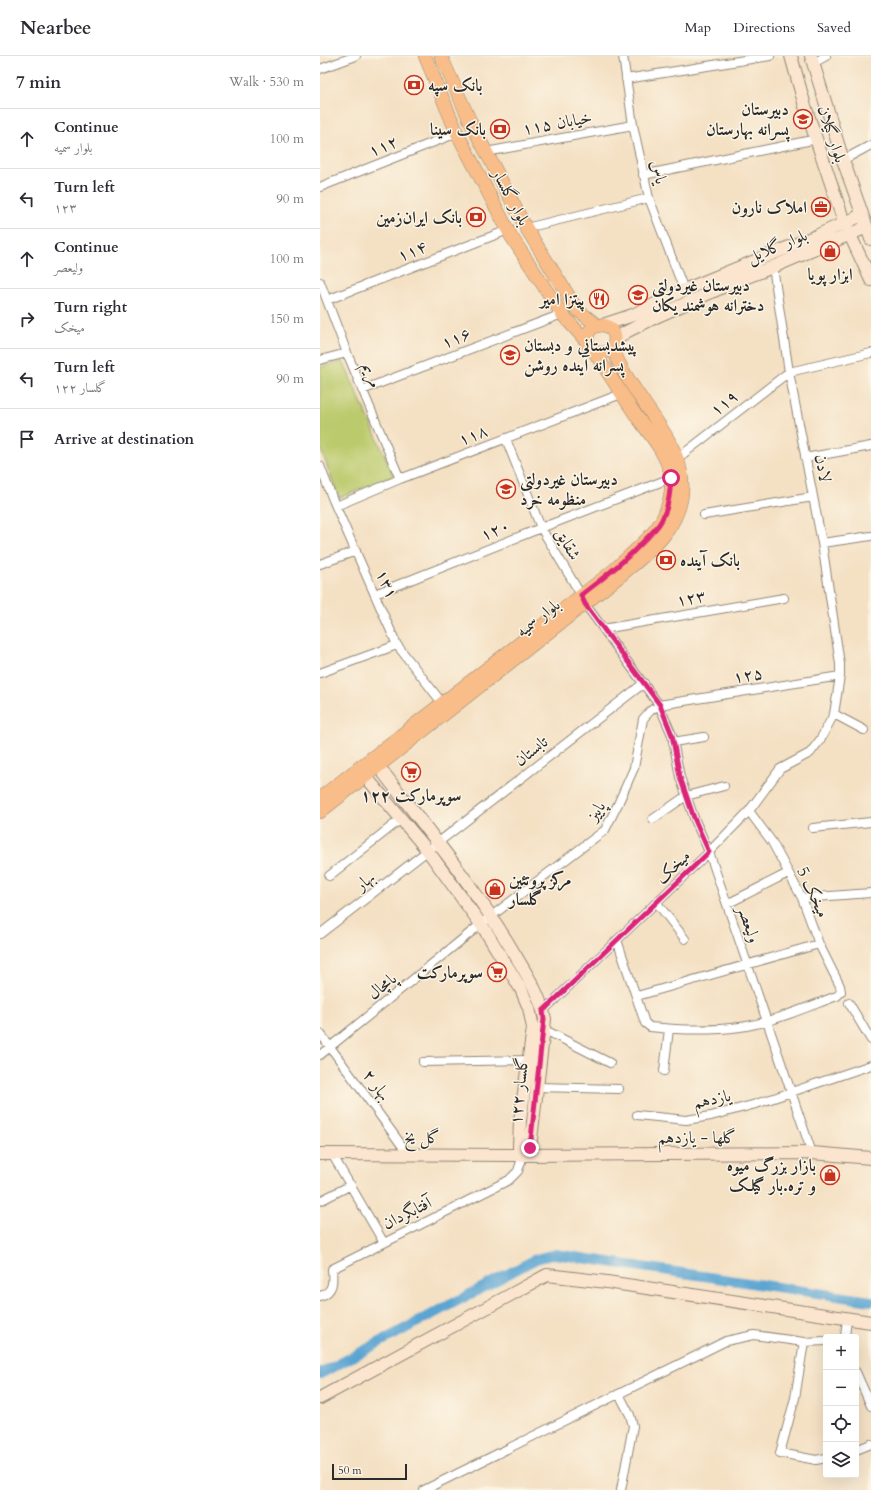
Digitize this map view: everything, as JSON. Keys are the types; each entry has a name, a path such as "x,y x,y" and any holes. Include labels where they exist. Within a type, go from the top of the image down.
{"main road":[{"name":"بلوار گلسار","path":"425,56 457,133 508,230 562,314 590,347"},
{"name":"بلوار گلسار","path":"444,56 486,152 526,228 579,311 600,325"},
{"name":"بلوار گیلان","path":"791,56 805,106 844,222 871,280"},
{"name":"بلوار گیلان","path":"811,60 843,160 871,239"},
{"name":"بلوار گلایل","path":"600,325 633,315 684,290 816,236 862,215"},
{"name":"بلوار گلایل","path":"614,344 620,336 639,325 734,282 867,227"},
{"path":"600,325 611,329 615,337 614,344 606,352 597,352 590,347 588,334 590,330 600,325"},
{"name":"بلوار سمیه","path":"320,798 376,763 583,600 620,576 664,536 674,521 681,504 683,486 678,458 663,431 618,362 614,344"},
{"name":"بلوار سمیه","path":"583,600 659,525 664,517 668,504 671,478 670,470 664,456 590,347"},
{"name":"بلوار سمیه","path":"376,763 443,704 491,672"},
{"name":"گلسار ۱۲۲","path":"363,772 428,851 481,924 521,988 529,1008 533,1028 534,1060 537,1087 530,1148 523,1155 519,1148 520,1121 534,1060 543,1029 544,1019 536,990 492,917 376,763"},
{"name":"بلوار سمیه","path":"320,812 363,772"},
{"name":"گلها - یازدهم","path":"523,1155 812,1153 871,1158"},
{"name":"گل یخ","path":"320,1154 523,1155"},
{"path":"320,1398 547,1276 608,1282 871,1322"}],"street":[{"path":"320,69 356,56"},
{"name":"یاس","path":"623,56 633,124 643,175 649,198 684,290"},
{"path":"626,79 770,56"},
{"path":"811,60 826,56"},
{"name":"خیابان ۱۱۵","path":"486,152 633,124"},
{"name":"۱۱۲","path":"320,187 457,133"},
{"path":"643,175 817,139"},
{"path":"843,160 871,145"},
{"path":"526,228 649,198"},
{"name":"۱۱۴","path":"328,300 508,230"},
{"name":"لادن","path":"773,267 789,372 822,543 840,664 840,676"},
{"name":"مریم","path":"320,282 362,390 400,479"},
{"name":"۱۱۶","path":"362,390 562,314"},
{"path":"320,360 347,353"},
{"path":"789,372 871,353"},
{"name":"۱۱۹","path":"678,458 789,372"},
{"name":"۱۱۸","path":"336,506 400,479 621,394"},
{"name":"شقایق","path":"506,439 541,528 583,600"},
{"path":"805,458 871,446"},
{"name":"۱۳۱","path":"320,466 396,645 443,704"},
{"name":"۱۲۰","path":"375,594 671,478"},
{"path":"704,515 813,497"},
{"path":"822,543 871,536"},
{"path":"320,564 356,551"},
{"name":"۱۲۳","path":"603,629 784,598"},
{"path":"583,600 660,705"},
{"path":"320,673 396,645"},
{"name":"۱۲۵","path":"660,705 840,676"},
{"name":"میخک","path":"543,1011 709,852 748,811 780,769 810,752 820,740 834,714 840,676"},
{"name":"تابستان","path":"428,851 644,683"},
{"name":"ولیعصر","path":"660,705 672,735 680,777 686,796 709,852 812,1153"},
{"name":"پاییز","path":"481,924 605,830 634,768 643,719 650,711 660,705"},
{"path":"834,714 864,730"},
{"path":"673,742 704,738"},
{"path":"653,819 686,796 724,786"},
{"name":"میخک 5","path":"748,811 772,842 802,898 819,944 840,986 841,992 837,996 767,1021"},
{"path":"329,876 401,819"},
{"path":"813,828 871,822"},
{"name":"بهار","path":"320,934 428,851"},
{"path":"727,904 788,873"},
{"path":"802,898 871,893"},
{"path":"657,903 685,940"},
{"name":"پامچال","path":"320,1055 481,924"},
{"path":"617,940 637,996 645,1024 669,1029 701,1030 741,1027 767,1021"},
{"path":"637,996 819,944"},
{"path":"849,1003 871,1040"},
{"path":"543,1029 610,1062"},
{"path":"664,1071 669,1029"},
{"name":"بهار ۲","path":"320,1033 408,1154"},
{"path":"423,1062 534,1060"},
{"name":"یازدهم","path":"637,1115 686,1120 712,1116 791,1093 871,1066"},
{"path":"537,1087 619,1089"},
{"name":"آفتابگردان","path":"332,1154 384,1242 510,1180 518,1171 523,1155"},
{"path":"320,1201 351,1185"},
{"path":"320,1296 326,1294 333,1285 332,1269 384,1242"},
{"path":"845,1334 847,1319"},
{"path":"424,1490 726,1340 754,1335 804,1342 823,1341"},
{"path":"804,1342 795,1398 780,1453 816,1460 823,1459"},
{"path":"859,1379 871,1406"},
{"path":"619,1394 630,1415 633,1426 621,1490"},
{"path":"859,1449 871,1444"}],"green space":[{"path":"343,361 394,476 339,498 320,447 320,367"}],"waterway":[{"path":"320,1374 536,1259 555,1254 871,1301"}],"place":[{"name":"بانک سپه","path":"414,85"},
{"name":"دبیرستان پسرانه بهارستان","path":"803,119"},
{"name":"بانک سینا","path":"500,129"},
{"name":"املاک نارون","path":"821,207"},
{"name":"بانک ایران‌زمین","path":"476,217"},
{"name":"ابزار پویا","path":"830,251"},
{"name":"دبیرستان غیردولتی دخترانه هوشمند یکان","path":"638,295"},
{"name":"پیتزا امیر","path":"599,299"},
{"name":"پیشدبستانی و دبستان پسرانه آینده روشن","path":"510,355"},
{"name":"دبیرستان غیردولتی منظومه خرد","path":"506,489"},
{"name":"بانک آینده","path":"666,560"},
{"name":"سوپرمارکت ۱۲۲","path":"411,772"},
{"name":"مرکز پروتئین گلسار","path":"495,889"},
{"name":"سوپرمارکت","path":"497,972"},
{"name":"بازار بزرگ میوه و تره.بار گیلک","path":"830,1175"}],"route":[{"path":"530,1148 544,1019 543,1011 709,852 694,818 680,777 672,735 660,705 585,604 581,595 613,571 659,525 664,517 668,504 671,478"}]}
